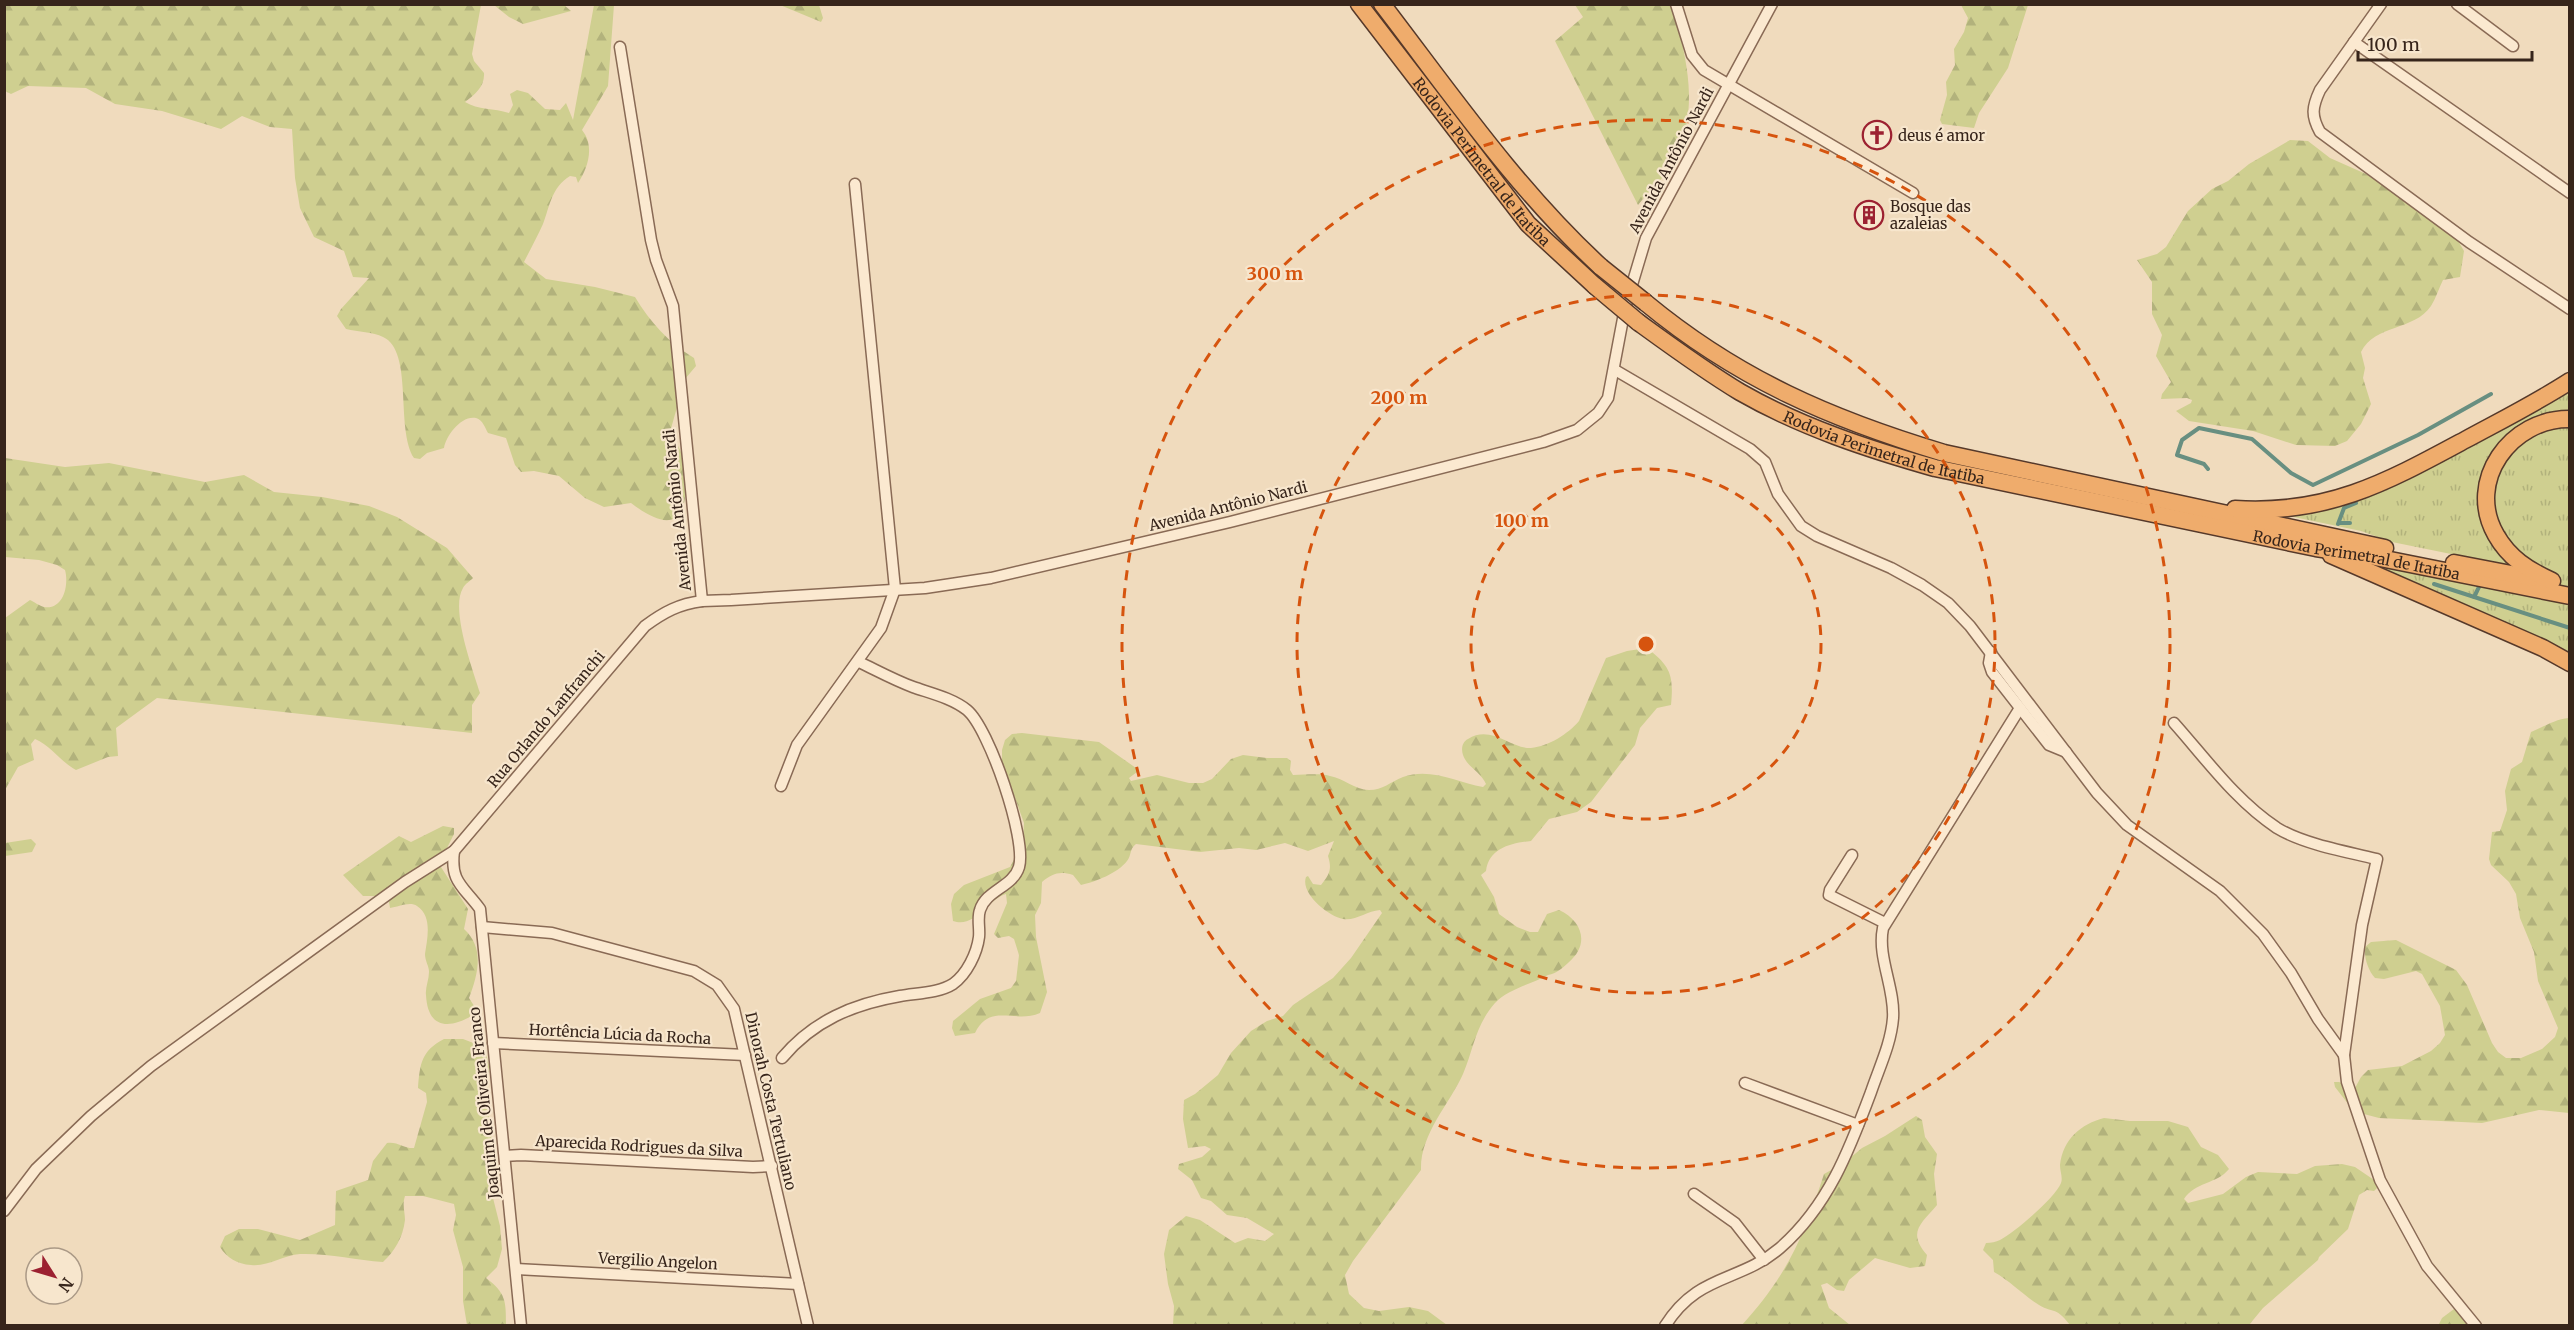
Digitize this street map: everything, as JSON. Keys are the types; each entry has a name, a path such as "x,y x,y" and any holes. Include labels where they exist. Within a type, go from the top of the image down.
{"highway":[{"name":"Rodovia Perimetral de Itatiba","path":"1359,4 1528,224 1638,322 1740,392 1821,430 1896,457 1947,471 2316,548 2561,588"},
{"name":"Rodovia Perimetral de Itatiba","path":"1382,4 1516,177 1562,230 1601,267 1681,332 1755,379 1792,398 1884,434 1944,453 2561,588"},
{"path":"2208,509 2278,509 2308,506 2363,491 2431,459 2570,381"},
{"path":"2561,588 2517,562 2505,549 2491,525 2486,501 2488,480 2497,459 2518,434 2545,422 2570,419"},
{"path":"2316,548 2543,648 2570,663"}],"street":[{"path":"1676,4 1692,55 1704,70 1727,86 1913,193"},
{"name":"Avenida Antônio Nardi","path":"620,46 651,240 673,306 702,601 925,588 1002,576 1230,522 1543,442 1577,430 1598,413 1608,398 1625,308 1646,238 1772,4"},
{"path":"2381,4 2320,90 2313,105 2313,119 2320,132 2469,242 2570,309"},
{"path":"2457,4 2513,46"},
{"path":"2354,42 2570,193"},
{"path":"781,786 797,745 826,702 859,662 881,628 895,589 855,184"},
{"path":"1614,370 1750,449 1765,462 1778,495 1801,526 1817,536 1891,568 1922,585 1955,611 1991,652 2097,793 2127,825 2220,891 2263,934 2291,973 2318,1019 2344,1054"},
{"name":"Rua Orlando Lanfranchi","path":"4,1211 36,1169 91,1116 150,1066 405,882 454,851 645,626 665,611 683,604 702,601"},
{"path":"1991,652 1989,663 1992,672 2049,744 2066,752"},
{"path":"782,1058 799,1038 850,1008 875,1000 938,990 953,984 965,971 975,953 979,936 980,909 987,899 1011,881 1019,868 1021,854 1018,829 989,744 977,720 966,709 948,699 910,686 859,662"},
{"path":"1665,1326 1680,1305 1700,1288 1764,1260 1792,1236 1817,1209 1842,1166 1886,1050 1892,1028 1892,994 1881,939 1885,923 2020,708"},
{"path":"2174,723 2231,789 2278,828 2321,846 2377,859 2362,925 2344,1054 2347,1082 2380,1180 2427,1266 2476,1326"},
{"name":"Joaquim de Oliveira Franco","path":"454,851 452,868 460,884 480,909 521,1326"},
{"path":"1852,855 1830,890 1830,895 1885,923"},
{"name":"Dinorah Costa Tertuliano","path":"482,927 552,933 694,971 717,985 734,1009 808,1326"},
{"name":"Hortência Lúcia da Rocha","path":"493,1043 744,1055"},
{"path":"1745,1083 1858,1125"},
{"name":"Aparecida Rodrigues da Silva","path":"504,1156 772,1166"},
{"path":"1694,1194 1735,1223 1764,1260"},
{"name":"Vergilio Angelon","path":"516,1269 798,1284"}],"green space":[{"path":"4,5 481,5 472,54 474,61 484,73 484,78 479,90 465,102 509,113 513,105 510,94 517,90 528,93 545,109 560,110 566,103 573,120 594,5 614,5 608,86 582,130 589,150 585,171 578,183 576,177 570,176 559,186 524,262 546,279 595,287 635,297 661,331 676,346 694,358 696,366 685,379 670,432 682,454 686,468 685,501 681,511 669,520 652,516 631,503 604,507 585,498 559,476 534,471 521,472 515,465 506,438 488,433 482,422 476,418 465,420 455,427 444,448 427,453 420,459 414,458 408,445 398,358 392,345 379,335 346,329 337,316 369,278 353,277 344,251 314,237 300,208 295,178 292,129 270,127 242,116 221,129 162,111 115,104 86,88 28,86 11,94 5,91"},
{"path":"494,5 564,5 571,11 523,24 509,17"},
{"path":"780,5 819,5 823,18 821,22"},
{"path":"1575,5 1670,5 1675,13 1689,85 1687,121 1673,164 1638,205 1555,41 1583,17"},
{"path":"1961,5 2028,5 2008,68 1979,113 1974,128 1942,124 1940,120 1947,95 1946,82 1955,65 1954,49 1964,32 1968,18"},
{"path":"2290,140 2308,141 2330,158 2366,174 2434,220 2457,239 2464,251 2460,277 2443,280 2433,303 2424,314 2375,337 2361,352 2365,368 2363,378 2371,404 2361,424 2347,441 2335,446 2296,445 2253,431 2189,421 2176,411 2191,403 2192,400 2187,398 2161,399 2171,382 2156,356 2162,335 2152,314 2152,282 2137,260 2157,254 2166,247 2188,211 2212,189"},
{"path":"2569,387 2569,414 2529,425 2509,434 2498,443 2484,467 2478,494 2481,521 2486,534 2510,566 2392,542 2361,531 2289,516 2317,510"},
{"path":"2569,425 2569,655 2369,565 2369,562 2560,601 2535,564 2505,541 2491,505 2497,473 2516,445 2547,427"},
{"path":"5,458 65,467 109,463 205,482 244,475 274,492 322,497 369,506 397,517 447,548 473,578 463,588 459,610 464,640 480,693 472,705 472,733 157,698 116,728 118,756 108,757 76,770 35,739 31,744 34,760 18,767 5,790 5,618 30,600 44,607 56,604 64,595 66,576 65,570 57,565 39,560 5,557"},
{"path":"1647,648 1661,660 1669,672 1672,686 1671,705 1657,708 1640,728 1635,745 1591,802 1577,812 1549,819 1531,841 1502,848 1491,857 1486,871 1481,875 1494,897 1499,914 1517,927 1530,932 1538,932 1547,914 1559,910 1574,920 1578,927 1581,934 1579,949 1575,956 1559,970 1500,998 1488,1012 1479,1029 1463,1074 1430,1132 1425,1144 1421,1170 1345,1275 1349,1294 1364,1308 1379,1311 1409,1307 1428,1311 1447,1325 1173,1325 1174,1306 1164,1254 1169,1230 1186,1216 1200,1220 1235,1243 1248,1238 1265,1241 1274,1234 1247,1218 1227,1215 1211,1201 1201,1198 1192,1180 1178,1169 1179,1164 1202,1157 1211,1149 1205,1146 1188,1148 1183,1119 1184,1100 1218,1075 1231,1053 1251,1031 1267,1021 1283,1016 1293,1005 1333,978 1351,958 1382,913 1380,910 1352,919 1343,919 1323,909 1311,897 1305,883 1306,877 1308,876 1313,884 1321,885 1329,871 1328,856 1334,841 1308,851 1285,843 1256,850 1239,848 1200,852 1136,844 1132,848 1129,859 1123,865 1099,879 1081,885 1073,875 1060,873 1042,882 1041,903 1035,915 1036,937 1047,992 1040,1013 1031,1016 988,1018 975,1033 955,1036 952,1028 953,1021 980,999 1011,988 1016,981 1019,955 1014,939 1009,936 998,938 994,934 1007,903 1006,894 993,901 968,921 953,921 951,904 954,894 964,885 1010,867 1023,843 1024,823 1002,762 1005,740 1012,734 1022,733 1099,742 1136,768 1137,772 1129,778 1131,781 1157,775 1189,783 1203,783 1212,779 1231,759 1243,755 1287,758 1291,761 1290,770 1293,775 1326,775 1369,790 1378,789 1413,774 1433,774 1483,787 1486,784 1484,780 1463,755 1462,750 1466,740 1485,734 1531,748 1551,742 1564,735 1579,721 1606,658 1627,651"},
{"path":"2569,718 2569,1113 2539,1110 2482,1123 2379,1118 2360,1113 2349,1105 2335,1087 2334,1082 2355,1088 2368,1070 2402,1066 2431,1051 2445,1035 2440,1006 2422,974 2416,971 2384,979 2375,978 2368,968 2365,955 2365,947 2371,942 2396,940 2456,970 2467,985 2492,1043 2506,1058 2521,1058 2542,1049 2555,1037 2558,1028 2538,981 2534,952 2520,918 2516,894 2509,882 2491,865 2489,859 2492,832 2500,831 2507,810 2505,791 2511,769 2522,762 2531,732"},
{"path":"443,826 454,828 454,834 439,864 468,909 464,929 475,944 478,962 469,998 478,1012 452,1024 437,1021 428,1007 426,992 429,972 425,954 428,928 422,910 411,904 390,908 388,896 363,896 343,875 399,836 411,842"},
{"path":"31,839 36,844 32,852 5,856 5,843"},
{"path":"444,1039 463,1039 476,1044 485,1051 489,1065 487,1104 494,1152 491,1190 500,1226 502,1249 497,1267 486,1278 498,1288 504,1298 506,1325 467,1325 463,1301 463,1267 453,1230 456,1215 454,1204 423,1196 405,1196 405,1220 400,1238 383,1262 300,1254 251,1265 237,1262 226,1254 220,1247 225,1236 239,1229 258,1229 300,1240 335,1225 336,1191 368,1180 373,1161 387,1143 414,1148 427,1102 426,1093 418,1088 421,1065 426,1053"},
{"path":"1916,1116 1922,1120 1925,1137 1937,1154 1934,1174 1937,1205 1922,1223 1917,1234 1921,1247 1927,1255 1925,1266 1910,1268 1875,1258 1849,1280 1844,1291 1837,1290 1827,1283 1821,1285 1829,1308 1850,1325 1741,1326 1771,1290 1792,1254 1809,1217 1824,1174"},
{"path":"2104,1118 2168,1121 2188,1127 2201,1147 2218,1155 2229,1169 2218,1178 2189,1193 2184,1199 2188,1203 2223,1194 2246,1177 2258,1172 2297,1174 2315,1166 2342,1164 2355,1167 2377,1182 2377,1188 2359,1195 2348,1229 2318,1260 2263,1308 2249,1325 2070,1325 2060,1314 2042,1307 1994,1272 1993,1260 1983,1250 1986,1243 1998,1241 2015,1230 2051,1197 2061,1183 2060,1165 2069,1140 2088,1124"},
{"path":"2454,1309 2464,1312 2475,1326 2438,1326 2442,1318"}],"waterway":[{"path":"2208,469 2204,464 2177,455 2182,440 2199,428 2252,439 2291,473 2313,485 2418,435 2491,394"},
{"path":"2338,524 2344,508 2356,503"},
{"path":"2339,523 2350,523"},
{"path":"2434,584 2570,628"},
{"path":"2474,597 2480,585"}],"place":[{"name":"deus é amor","path":"1877,135"},
{"name":"Bosque das azaleias","path":"1869,215"}]}
